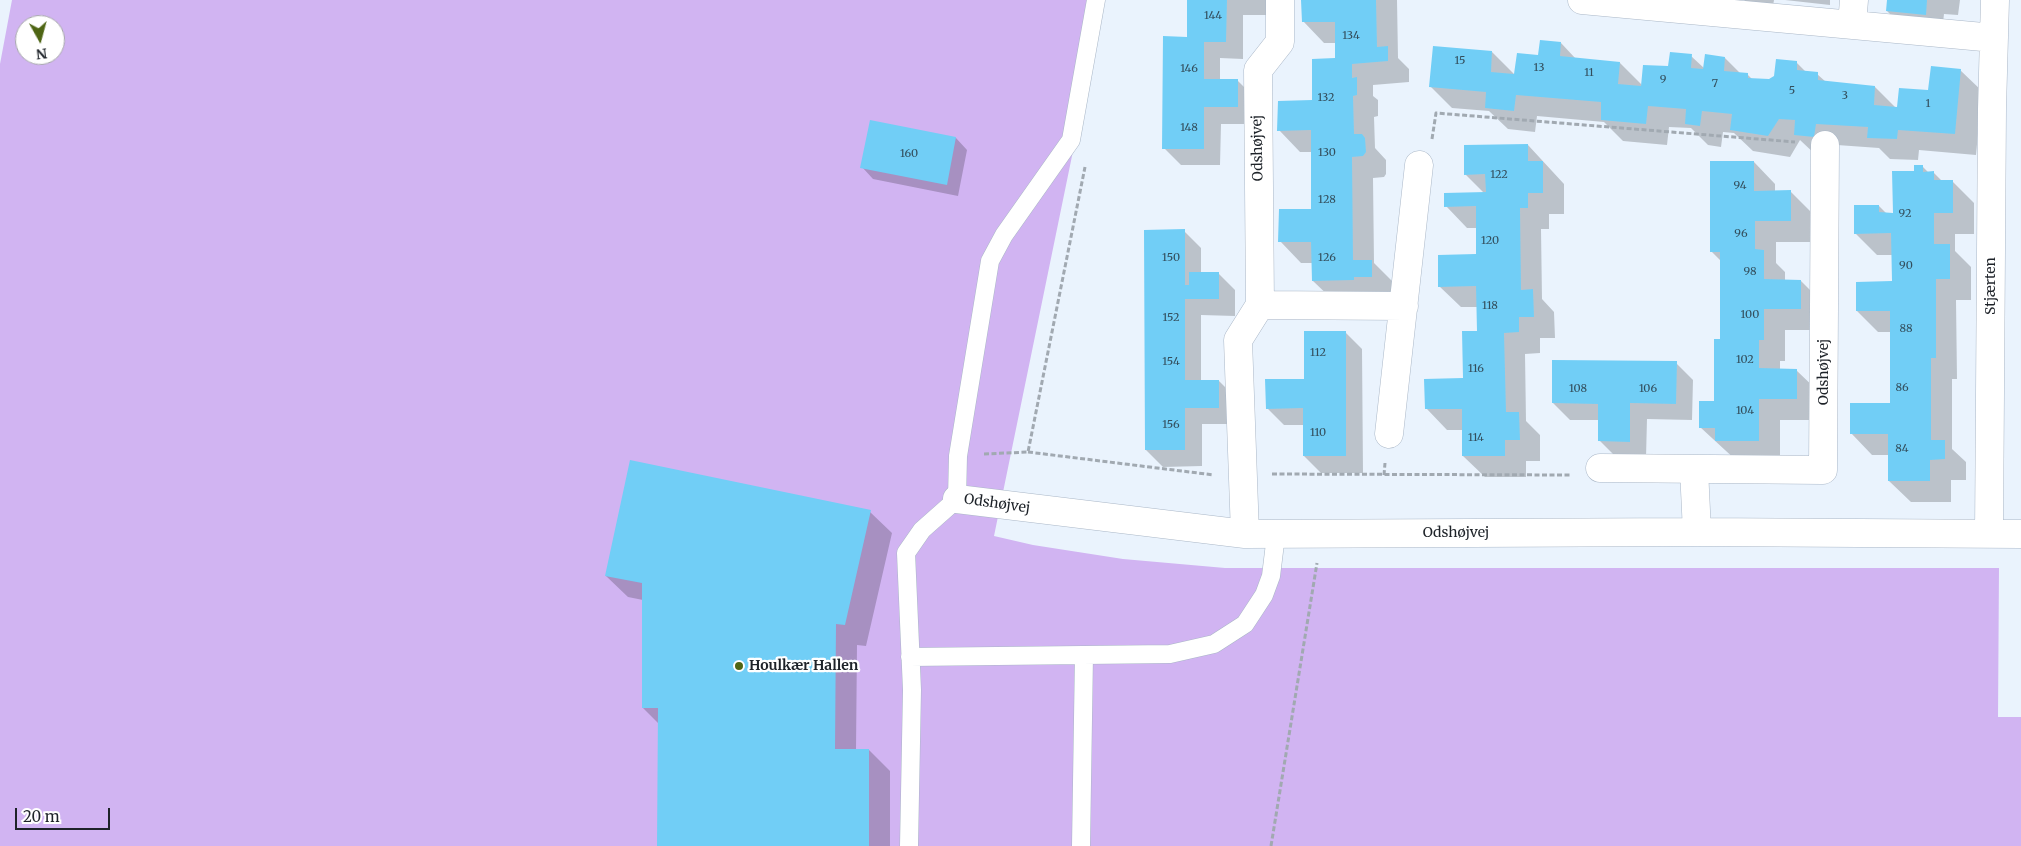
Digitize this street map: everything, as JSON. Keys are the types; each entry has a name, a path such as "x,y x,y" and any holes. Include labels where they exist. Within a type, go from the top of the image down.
{"street":[{"name":"Odshøjvej","path":"1260,305 1258,70 1280,42 1280,0"},
{"path":"1582,0 1853,12 1994,38"},
{"name":"Stjærten","path":"1989,534 1995,0"},
{"name":"Odshøjvej","path":"1600,468 1823,470 1826,145"},
{"path":"1389,434 1419,165"},
{"path":"1245,534 1238,340 1260,305 1404,306"},
{"path":"1694,469 1697,532"},
{"name":"Odshøjvej","path":"957,499 1245,534 1697,532 2021,534"}],"lane":[{"name":"Odshøjvej","path":"957,499 958,456 990,261 1004,234 1071,140 1096,0"},
{"path":"909,846 912,690 906,553 922,530 957,499"},
{"path":"910,657 1170,654 1214,644 1245,624 1264,595 1271,576 1276,535"},
{"path":"1081,846 1084,655"}],"path":[{"path":"1419,165 1428,159 1436,113 1826,145"},
{"path":"1028,452 1085,163"},
{"path":"958,456 1028,452 1205,475 1582,475 1600,468"},
{"path":"1271,846 1322,534"}],"shaded area":[{"path":"12,0 1104,0 994,536 1033,545 1123,559 1225,568 1999,568 1998,717 2021,717 2021,846 0,846 0,64"}],"building":[{"path":"1187,0 1227,0 1226,42 1204,42 1204,79 1238,79 1238,107 1204,107 1204,149 1162,149 1163,36 1187,37"},
{"path":"1301,0 1376,0 1377,47 1388,46 1388,61 1352,64 1352,78 1357,77 1357,95 1353,96 1354,134 1362,134 1365,138 1366,152 1363,156 1352,157 1353,260 1372,260 1372,277 1354,277 1354,280 1312,281 1311,242 1278,242 1279,209 1311,209 1311,130 1277,131 1278,101 1312,100 1312,59 1335,58 1335,22 1302,22"},
{"path":"1887,0 1927,0 1926,15 1886,11"},
{"path":"1540,40 1561,42 1560,56 1620,62 1618,84 1641,86 1643,65 1668,66 1670,52 1692,54 1691,68 1703,69 1705,54 1725,57 1724,71 1748,73 1748,78 1769,79 1774,76 1776,59 1797,61 1797,70 1818,72 1818,80 1875,86 1874,105 1897,107 1899,88 1928,90 1931,66 1961,69 1955,134 1898,130 1897,139 1867,138 1868,127 1816,124 1814,137 1794,135 1795,120 1779,119 1768,136 1730,130 1732,114 1702,111 1700,126 1685,124 1686,109 1648,106 1646,124 1601,120 1601,102 1516,95 1514,111 1485,108 1486,92 1429,87 1433,46 1492,51 1491,72 1514,74 1517,53 1538,55"},
{"path":"870,120 956,137 947,185 860,168"},
{"path":"1528,144 1528,161 1543,161 1543,193 1528,193 1528,208 1520,208 1521,290 1533,289 1534,317 1519,317 1519,332 1504,333 1506,412 1519,412 1520,440 1505,440 1505,456 1462,456 1462,409 1425,409 1424,379 1463,378 1462,331 1477,331 1476,286 1438,287 1438,255 1476,254 1476,206 1444,207 1444,193 1486,192 1485,174 1464,175 1464,145"},
{"path":"1710,161 1754,161 1754,191 1791,190 1791,221 1755,221 1755,249 1764,250 1764,279 1801,280 1801,309 1764,309 1764,340 1759,340 1759,368 1797,369 1797,399 1759,399 1759,441 1715,441 1715,428 1699,428 1699,401 1714,401 1714,339 1720,339 1720,252 1710,252"},
{"path":"1914,165 1923,165 1923,172 1934,171 1934,180 1953,180 1953,213 1934,213 1934,244 1950,244 1950,279 1936,279 1936,358 1931,358 1931,440 1945,440 1945,459 1930,460 1930,481 1888,481 1888,434 1850,434 1850,403 1890,403 1890,311 1856,311 1856,282 1892,281 1891,233 1854,234 1854,205 1879,205 1879,212 1893,213 1892,171 1914,171"},
{"path":"1185,229 1185,285 1189,285 1189,272 1219,272 1219,299 1185,299 1185,380 1219,380 1219,408 1185,408 1185,450 1145,450 1144,230"},
{"path":"1304,331 1346,331 1346,456 1303,456 1303,408 1266,409 1265,379 1304,379"},
{"path":"1552,360 1677,361 1676,404 1630,403 1630,442 1598,441 1598,404 1552,403"},
{"name":"Houlkær Hallen","path":"630,460 871,510 845,625 836,624 835,749 869,749 869,846 657,846 658,708 642,708 642,583 605,576"}],"place":[{"name":"Houlkær Hallen","path":"739,666"}]}
